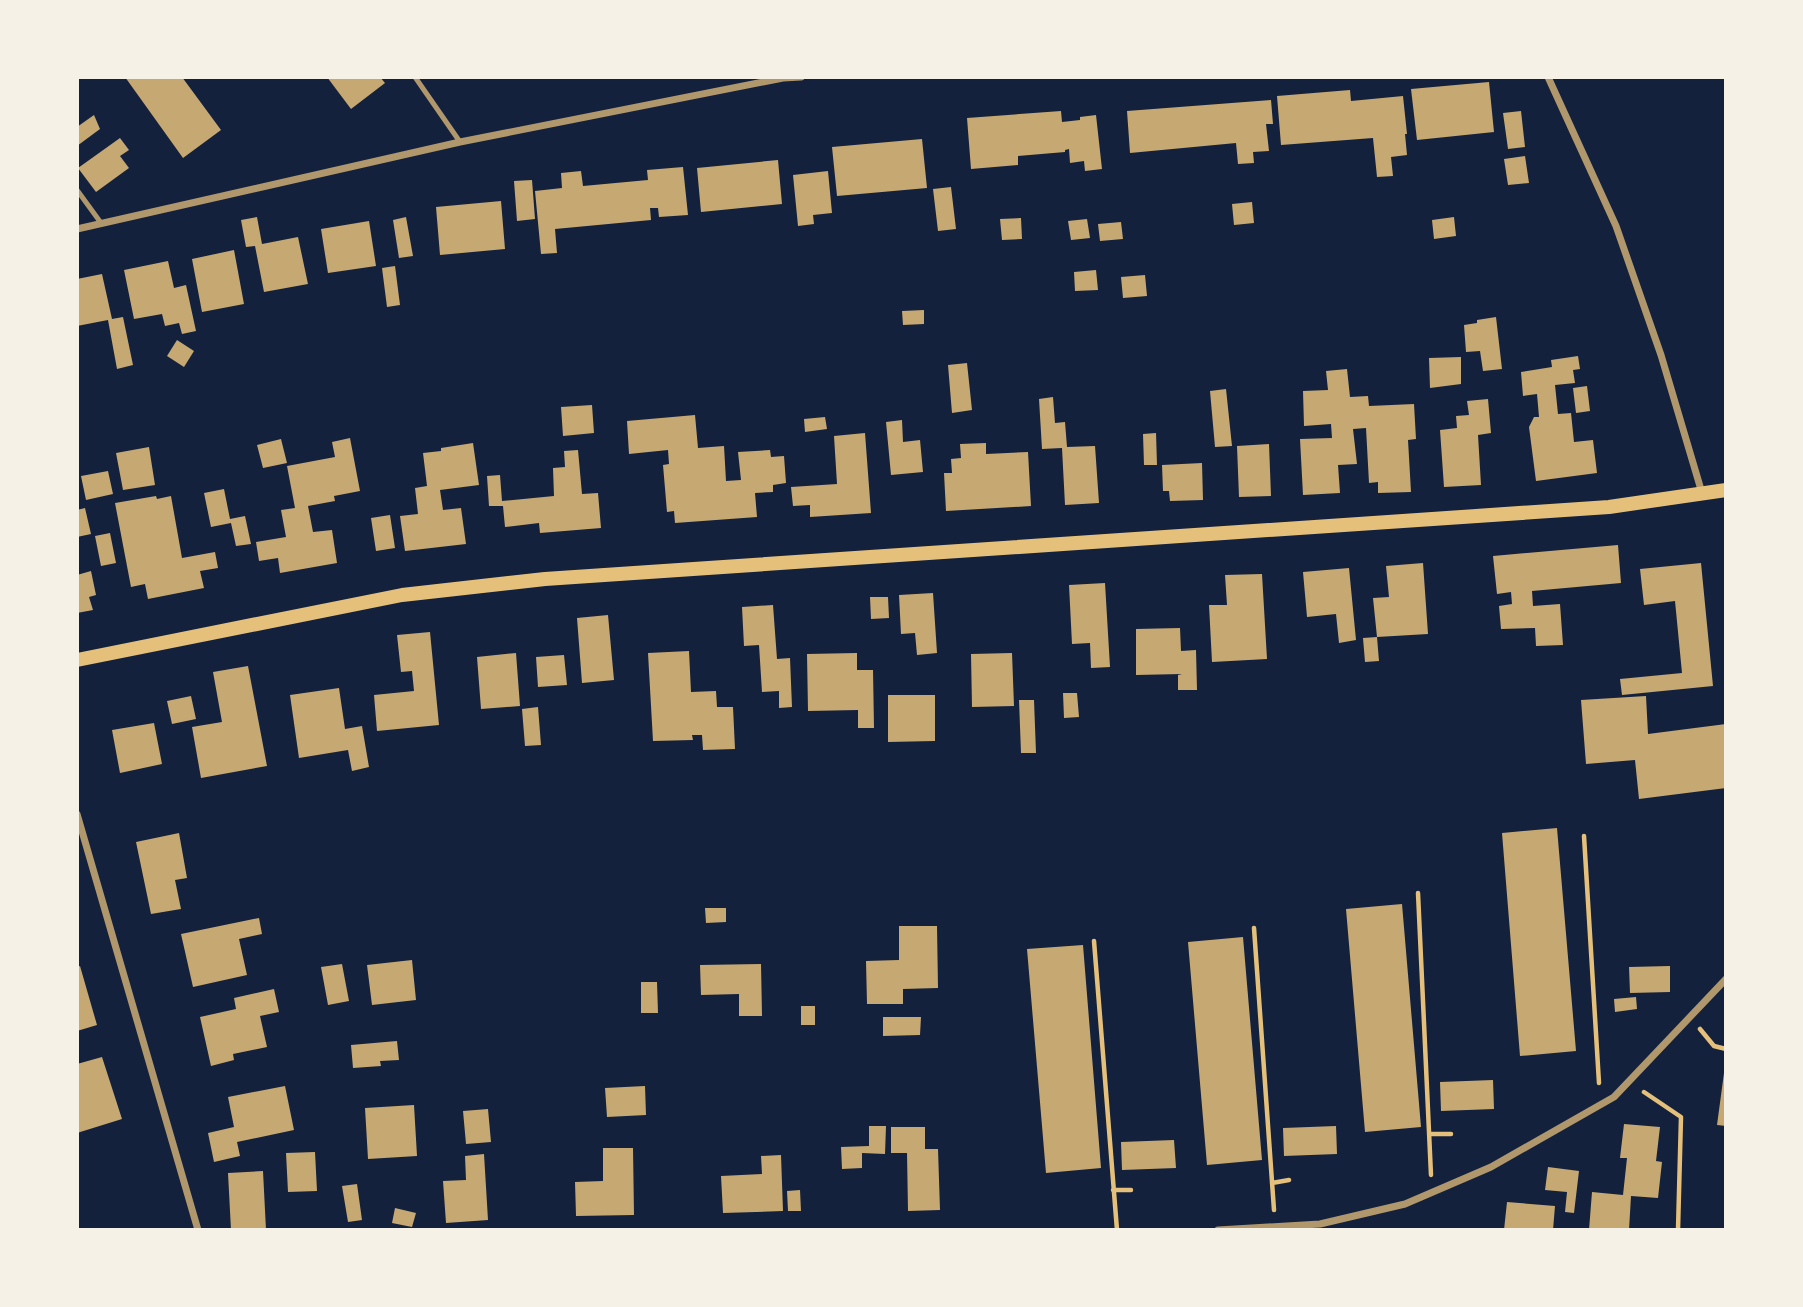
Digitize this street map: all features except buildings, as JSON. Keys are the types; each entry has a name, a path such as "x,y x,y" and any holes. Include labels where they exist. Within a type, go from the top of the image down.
{"main road":[{"path":"77,660 402,595 545,579 1596,508 1726,490"}],"street":[{"path":"77,229 460,142 783,78 801,77"},
{"path":"1548,77 1616,226 1661,355 1702,493"},
{"path":"77,814 198,1230"},
{"path":"1218,1230 1320,1224 1405,1204 1491,1167 1614,1097 1726,979"}],"lane":[{"path":"415,77 460,142"},
{"path":"77,190 101,223"}],"path":[{"path":"1584,836 1600,1105"},
{"path":"1418,893 1432,1192"},
{"path":"1254,928 1275,1226"},
{"path":"1094,941 1117,1230"},
{"path":"1691,1017 1714,1046 1726,1049"},
{"path":"1629,1082 1681,1117 1678,1230"},
{"path":"1429,1135 1451,1134"},
{"path":"1272,1183 1289,1180"},
{"path":"1113,1190 1131,1190"}]}
